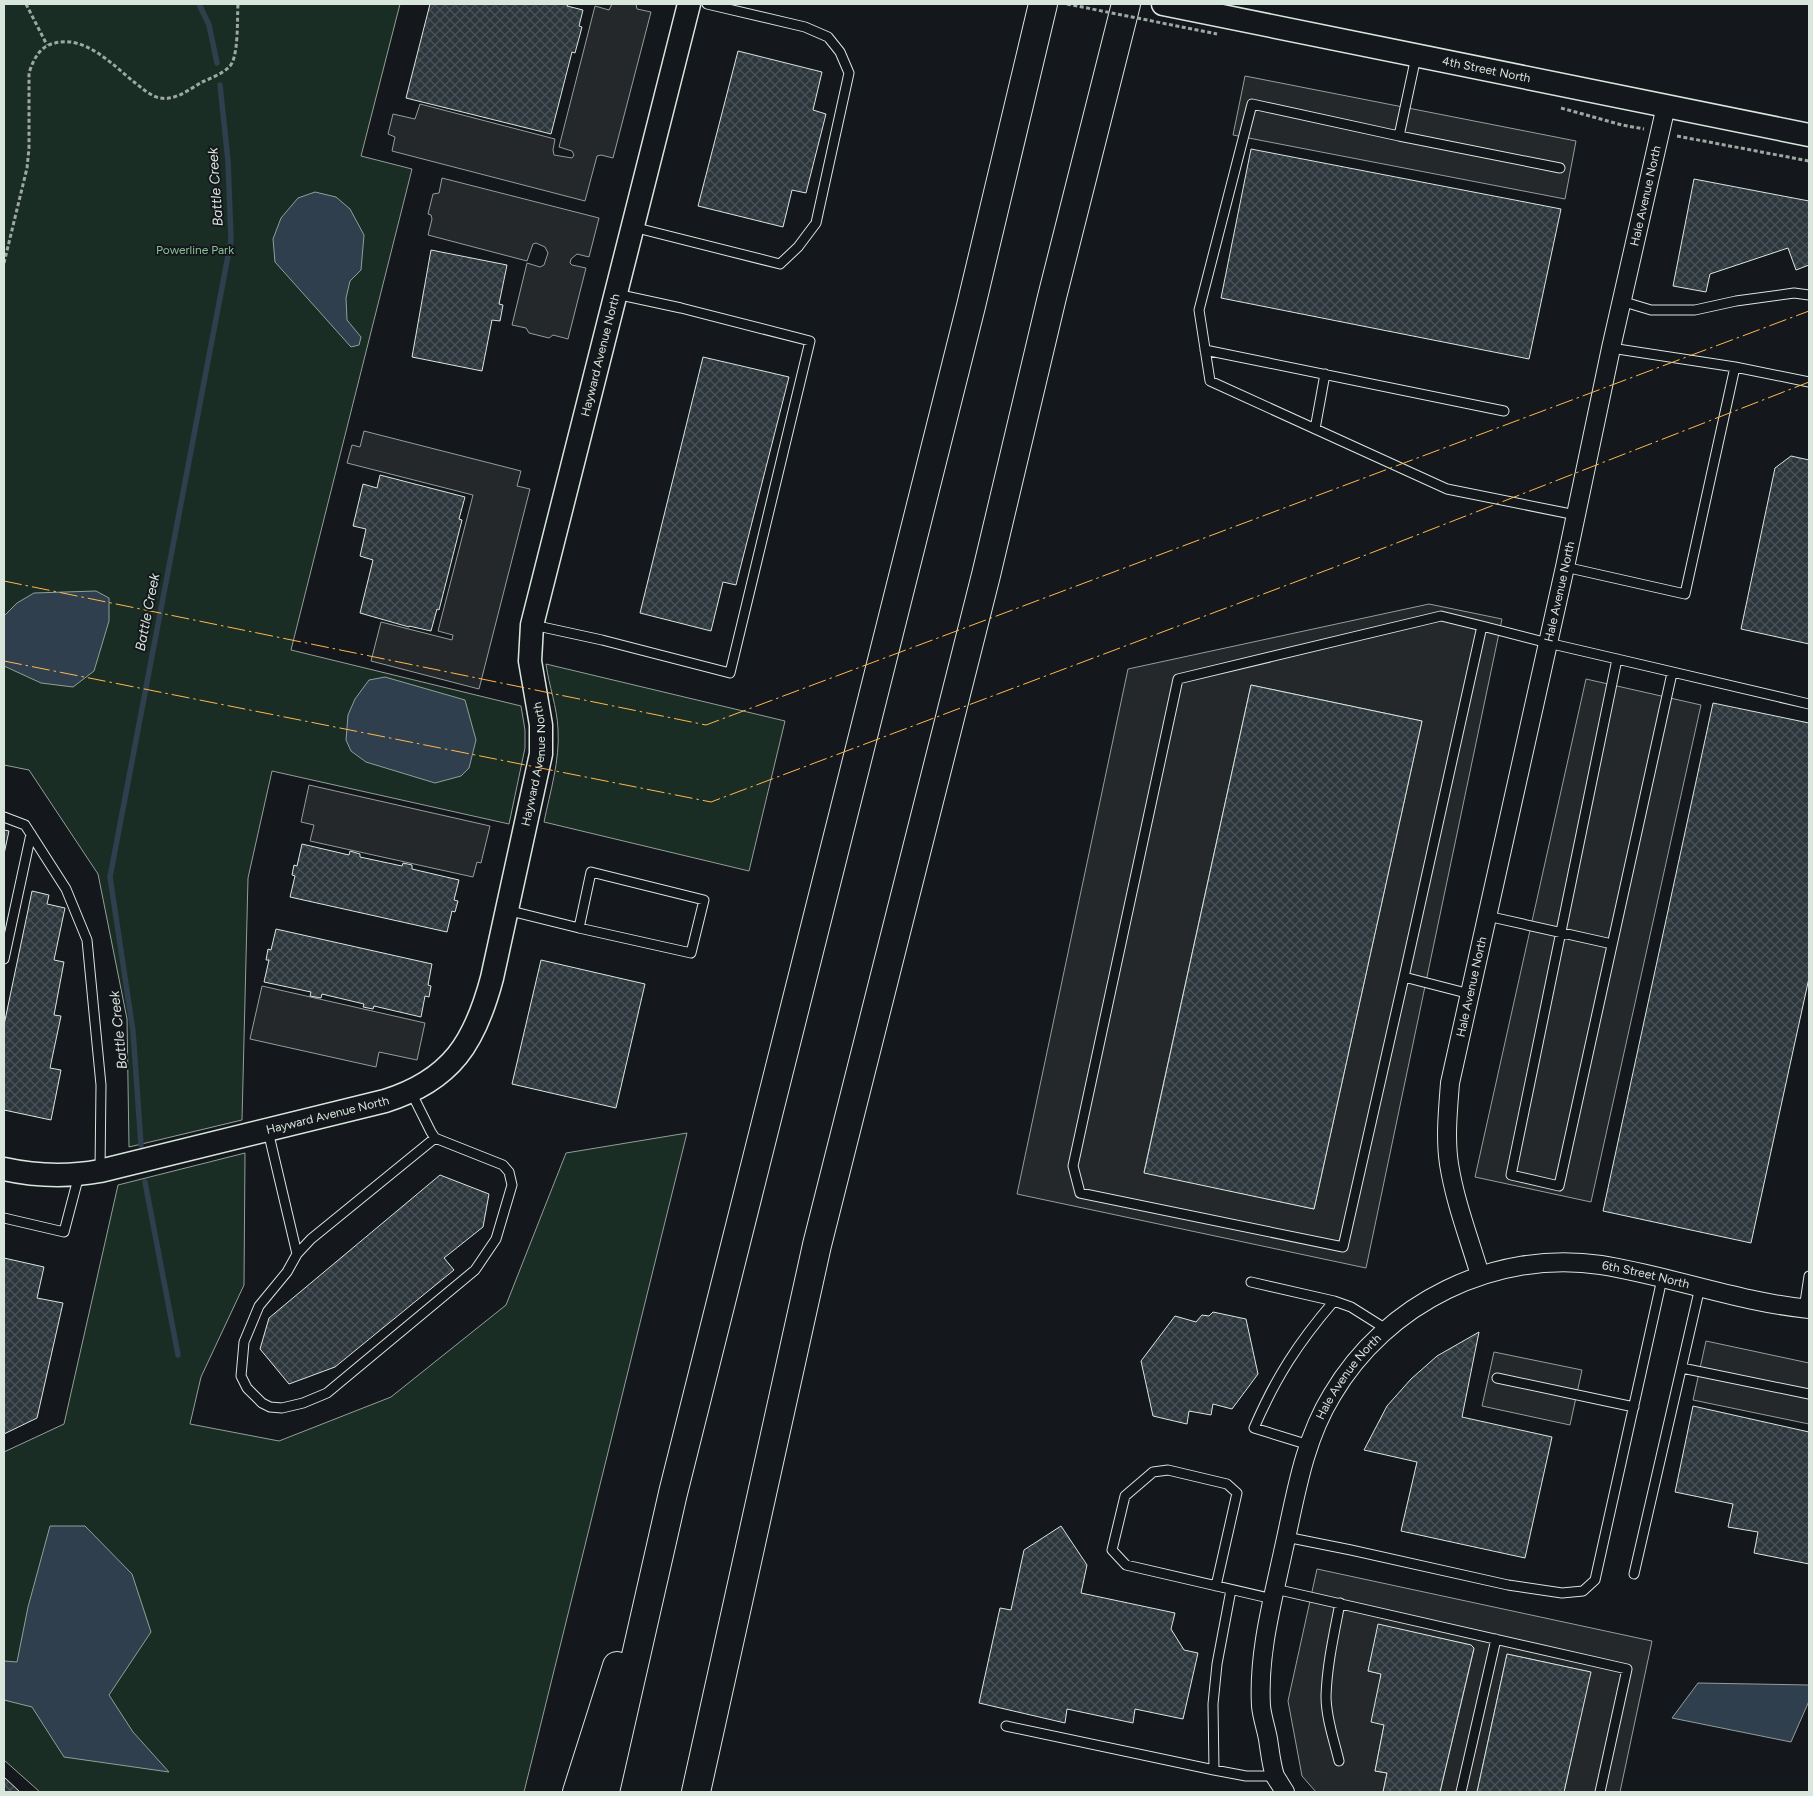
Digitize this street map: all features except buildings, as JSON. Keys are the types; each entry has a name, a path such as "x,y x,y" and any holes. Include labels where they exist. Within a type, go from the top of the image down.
{"highway":[{"path":"605,1792 673,1493 970,306 1043,4"},
{"path":"696,1792 817,1245 986,575 1050,307 1126,4"},
{"path":"577,1792 673,1493"}],"street":[{"name":"Hayward Avenue North","path":"4,1169 44,1174 90,1173 385,1101 428,1083 446,1068 472,1035 489,989 541,750 540,721 530,661 532,624 690,4"},
{"name":"4th Street North","path":"1163,4 1809,136"},
{"name":"Hale Avenue North","path":"1285,1792 1275,1776 1262,1709 1261,1674 1266,1628 1299,1479 1309,1445 1331,1395 1358,1358 1386,1329 1412,1309 1444,1290 1480,1275 1456,1196 1449,1162 1447,1122 1450,1083 1565,567 1621,302 1666,106"},
{"name":"6th Street North","path":"1480,1275 1520,1266 1564,1262 1601,1266 1807,1309"}],"lane":[{"path":"632,226 780,264 798,247 816,223 850,73 840,52 828,37 804,27 707,4"},
{"path":"1399,136 1414,66"},
{"path":"1560,168 1252,104 1200,310 1210,382 1448,489 1576,515"},
{"path":"1621,302 1651,310 1695,310 1736,301 1794,293 1809,295"},
{"path":"532,624 730,673 810,341 681,308 615,294"},
{"path":"1611,348 1735,367 1809,382"},
{"path":"1206,350 1504,411"},
{"path":"1565,567 1685,594 1735,367"},
{"path":"1315,429 1326,374"},
{"path":"1482,626 1343,1247 1080,1194 1073,1166 1178,679 1441,616 1482,626 1548,644 1809,704"},
{"path":"1617,659 1511,1175 1558,1186 1672,672"},
{"path":"4,817 25,824 66,889 87,940 101,1085 90,1173 64,1232 4,1218"},
{"path":"4,959 31,834"},
{"path":"507,910 579,928 691,953 704,900 591,872 579,928"},
{"path":"1487,916 1612,944"},
{"path":"1404,978 1470,994"},
{"path":"410,1092 435,1138 502,1165 509,1172 512,1185 496,1239 475,1270 327,1393 303,1403 282,1408 270,1407 262,1403 247,1388 241,1376 244,1342 259,1306 287,1272 297,1254 311,1239 435,1138"},
{"path":"268,1130 297,1254"},
{"path":"1807,1309 1809,1276"},
{"path":"1286,1537 1508,1585 1562,1592 1583,1591 1595,1580 1662,1279"},
{"path":"1251,1282 1351,1306 1386,1329"},
{"path":"1634,1574 1700,1287"},
{"path":"1309,1445 1254,1428 1281,1371 1312,1327 1334,1301"},
{"path":"1682,1368 1809,1394"},
{"path":"1497,1378 1634,1408"},
{"path":"1216,1586 1237,1493 1227,1484 1168,1470 1153,1472 1125,1496 1112,1550 1126,1566 1231,1590 1274,1594 1340,1604 1627,1669 1600,1792"},
{"path":"1214,1770 1213,1704 1217,1664 1231,1590"},
{"path":"1339,1761 1328,1719 1326,1696 1331,1652 1340,1604"},
{"path":"1461,1792 1496,1639"},
{"path":"1006,1726 1246,1776 1275,1776"}],"path":[{"path":"26,4 47,45"},
{"path":"4,263 27,168 29,148 29,73 32,63 40,51 47,45 62,41 78,42 99,55 148,93 161,98 174,98 230,67 235,55 238,4"},
{"path":"1067,4 1217,34"}],"green space":[{"name":"Powerline Park","path":"4,4 400,4 361,156 412,169 291,650 521,706 525,730 525,748 509,824 272,771 248,878 242,1120 129,1147 127,1019 98,874 29,770 4,765"},
{"path":"546,664 785,721 749,871 544,822 558,753 556,713"},
{"path":"687,1133 524,1792 40,1792 4,1760 4,1452 64,1424 118,1185 245,1153 244,1285 201,1377 190,1424 279,1441 391,1397 506,1305 566,1153"}],"shaded area":[{"path":"612,4 636,4 637,9 651,12 613,158 597,156 585,201 392,151 395,137 388,134 393,114 415,119 420,104 555,139 554,155 572,158 574,155 572,151 559,147 595,6 609,10"},
{"path":"1245,76 1576,141 1565,199 1233,135"},
{"path":"442,178 599,218 589,257 577,254 571,259 570,263 572,265 586,268 568,339 553,335 549,338 529,333 526,328 512,325 527,263 540,267 544,265 548,253 545,247 536,243 533,244 527,261 428,235 432,219 431,215 428,214 433,194 439,193"},
{"path":"364,431 521,471 517,486 530,489 479,689 371,661 381,622 452,640 453,635 438,631 473,495 347,463 352,445 360,447"},
{"path":"1429,604 1502,619 1366,1268 1017,1194 1128,669","holes":["1251,685 1422,721 1314,1209 1144,1172"]},
{"path":"1586,679 1701,705 1591,1202 1475,1177"},
{"path":"309,785 490,826 481,863 477,862 473,877 310,841 314,825 301,822"},
{"path":"262,986 425,1023 417,1060 379,1052 376,1067 250,1039"},
{"path":"1706,1341 1809,1363 1809,1424 1693,1400"},
{"path":"1494,1352 1582,1370 1570,1425 1482,1406"},
{"path":"1317,1569 1652,1641 1620,1792 1564,1792 1590,1672 1507,1654 1477,1792 1440,1792 1474,1649 1471,1645 1379,1625 1368,1671 1381,1674 1384,1725 1375,1771 1387,1773 1383,1792 1316,1792 1302,1776 1288,1701"}],"water":[{"path":"315,192 336,197 350,209 364,235 361,270 350,281 346,298 347,320 361,337 359,345 351,347 275,262 273,239 281,218 298,198"},
{"path":"96,591 109,598 109,621 94,671 73,687 41,683 4,666 4,616 17,603 34,593"},
{"path":"385,677 465,700 476,740 469,768 461,776 435,783 366,762 351,751 346,740 348,715 355,699 369,680"},
{"path":"50,1526 85,1526 132,1574 151,1632 109,1695 133,1732 169,1772 64,1757 32,1707 4,1700 4,1661 17,1662 28,1607"},
{"path":"1698,1683 1809,1685 1809,1701 1791,1742 1672,1718"}],"waterway":[{"name":"Battle Creek","path":"199,4 209,25 217,63"},
{"name":"Battle Creek","path":"141,1145 133,1031 110,877 231,240 228,161 220,85"},
{"name":"Battle Creek","path":"145,1182 178,1355"}],"power":[{"path":"4,581 706,725 1809,311"},
{"path":"4,661 711,802 1335,567 1809,382"}]}
